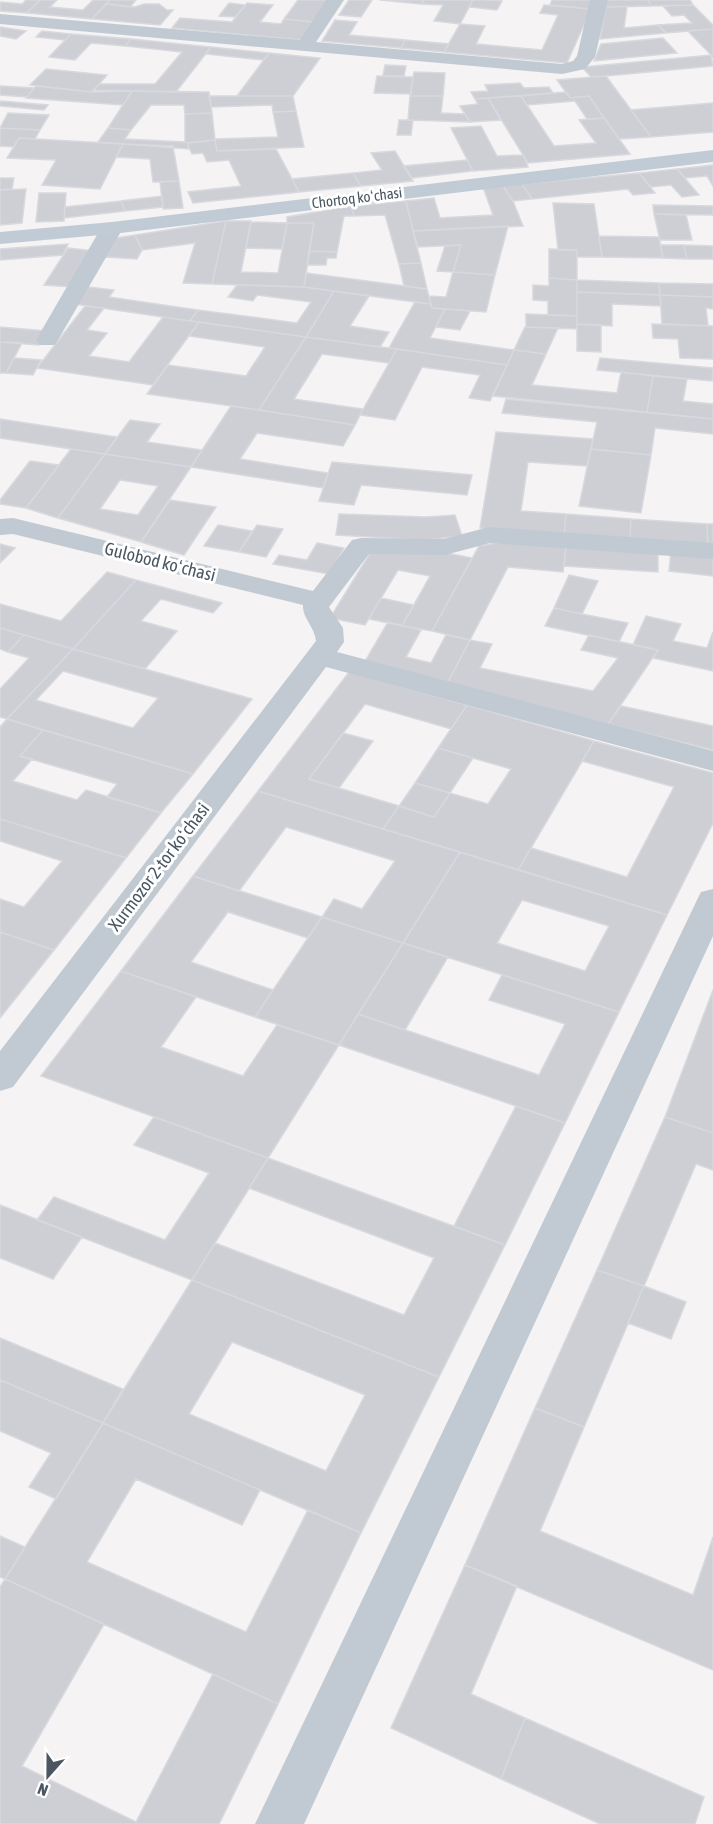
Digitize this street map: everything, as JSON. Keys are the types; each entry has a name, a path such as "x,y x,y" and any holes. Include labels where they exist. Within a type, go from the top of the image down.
{"main road":[{"name":"Chortoq koʻchasi","path":"0,238 112,228 713,156"}],"street":[{"path":"304,47 335,0"},
{"path":"0,19 562,69 579,65 586,57 599,0"},
{"path":"47,340 112,228"},
{"name":"Gulobod koʻchasi","path":"0,527 13,526 320,601"},
{"path":"320,601 361,546 368,544 445,547 489,535 713,551"},
{"name":"Xurmozor 2-tor koʻchasi","path":"0,1077 331,637 329,628 315,607 320,601"},
{"path":"318,656 713,761"},
{"path":"279,1824 713,900"}],"building":[{"path":"26,0 40,0 27,13 0,11 0,2 22,4"},
{"path":"40,0 57,0 50,7 83,10 93,0 110,0 92,19 27,13"},
{"path":"110,0 136,0 130,7 106,4"},
{"path":"298,0 330,0 314,22 284,19"},
{"path":"349,0 372,0 361,17 339,15"},
{"path":"380,0 424,0 421,4"},
{"path":"424,0 473,0 460,24 434,21 443,5 421,4"},
{"path":"473,0 502,1 497,10 469,7"},
{"path":"552,0 594,0 591,9 550,5"},
{"path":"607,0 648,0 651,6 606,7"},
{"path":"648,0 690,0 693,5 651,6"},
{"path":"229,3 245,5 235,17 219,16"},
{"path":"247,3 273,5 260,22 281,24 284,19 314,22 302,40 172,28 180,18 232,22"},
{"path":"106,4 135,7 144,4 159,4 167,10 173,10 160,25 92,19"},
{"path":"544,5 591,9 567,63 444,52 460,24 485,26 476,44 542,50 558,15 540,13"},
{"path":"693,5 713,25 713,29 666,33 658,25 692,23 684,15 672,16 663,6"},
{"path":"606,7 627,7 624,28 658,25 666,33 600,39"},
{"path":"335,20 357,22 349,35 405,40 401,48 322,41"},
{"path":"0,27 26,31 16,39 0,36"},
{"path":"713,29 713,57 688,31"},
{"path":"42,31 71,34 65,40 36,37"},
{"path":"71,34 131,39 125,46 91,43 75,60 49,57"},
{"path":"663,38 677,53 594,61 601,44"},
{"path":"131,39 211,47 176,92 93,90 100,84 155,84 182,52 125,46"},
{"path":"405,40 449,44 444,52 401,48"},
{"path":"211,47 269,53 264,60 206,54"},
{"path":"269,53 320,58 293,96 237,96"},
{"path":"711,55 713,66 606,76 591,77 582,67"},
{"path":"385,65 406,66 404,76 383,76"},
{"path":"46,69 107,75 92,92 30,85"},
{"path":"414,72 445,73 443,96 410,96"},
{"path":"377,76 413,77 411,94 374,93"},
{"path":"606,76 651,137 619,139 589,96 570,98 557,80"},
{"path":"520,83 524,88 549,87 553,93 475,99 471,92 488,91 485,85"},
{"path":"0,86 34,88 27,97 0,95"},
{"path":"36,86 92,92 132,91 123,105 26,98"},
{"path":"132,91 209,92 212,113 185,114 184,105 151,105 131,130 108,128"},
{"path":"566,92 570,98 589,96 604,118 587,119 575,101 527,105 521,96"},
{"path":"209,96 293,96 296,111 273,112 272,105 211,107"},
{"path":"410,96 443,96 441,113 465,114 470,122 408,120"},
{"path":"521,96 554,146 596,143 579,120 604,118 630,154 528,163 488,98"},
{"path":"488,98 501,120 470,122 460,106 478,104 475,99"},
{"path":"0,101 48,105 44,110 0,106"},
{"path":"713,103 713,132 651,137 631,110"},
{"path":"296,111 304,147 217,151 215,139 278,137 273,112"},
{"path":"8,113 49,115 40,130 0,128"},
{"path":"212,113 215,140 187,143 189,149 98,142 108,128 131,130 125,139 185,142 185,114"},
{"path":"399,120 413,120 411,135 397,135"},
{"path":"481,126 497,156 523,155 528,167 473,171 451,128"},
{"path":"0,128 40,130 35,139 19,138 14,147 0,146"},
{"path":"19,138 123,144 100,189 42,185 56,160 7,158"},
{"path":"215,140 217,151 276,149 299,192 193,203 188,192 241,186 229,160 207,162 203,153 192,154 187,143"},
{"path":"123,144 173,146 179,181 153,182 150,159 116,157"},
{"path":"395,151 413,181 361,186 353,173 382,170 371,153"},
{"path":"467,160 473,171 412,178 404,166"},
{"path":"713,165 713,186 707,176 685,178 677,169"},
{"path":"677,169 699,195 682,197 671,185 651,187 639,173"},
{"path":"353,173 361,186 299,192 292,179"},
{"path":"639,173 655,193 633,195 628,189 532,199 522,184"},
{"path":"0,178 14,178 12,189 0,190"},
{"path":"179,181 183,208 163,209 160,182"},
{"path":"522,184 532,199 513,201 503,186"},
{"path":"503,186 513,201 523,226 413,231 406,201 434,198 440,218 493,215 483,187"},
{"path":"26,189 22,223 0,225 0,190"},
{"path":"39,193 66,193 64,221 36,222"},
{"path":"162,196 163,207 125,211 121,201"},
{"path":"121,201 125,211 64,218 65,207"},
{"path":"406,201 421,263 399,264 385,215 354,216 351,206"},
{"path":"553,203 594,204 602,257 577,257 577,250 558,250"},
{"path":"653,205 713,206 713,215 654,214"},
{"path":"351,206 354,216 344,216 337,252 309,251 314,223 287,223 287,217"},
{"path":"654,214 686,215 692,240 660,240"},
{"path":"226,221 212,284 183,283 195,243 142,250 135,235"},
{"path":"226,221 251,221 241,272 278,273 287,223 314,223 304,287 212,284"},
{"path":"251,222 287,223 282,249 246,248"},
{"path":"508,226 495,275 453,272 461,245 418,247 413,231"},
{"path":"135,235 142,250 137,259 106,257 116,238"},
{"path":"599,236 659,237 663,258 602,257"},
{"path":"68,244 63,255 0,260 0,249"},
{"path":"461,245 453,272 437,271 445,246"},
{"path":"660,245 684,245 687,259 663,258"},
{"path":"684,245 713,246 713,259 687,259"},
{"path":"68,248 96,251 73,287 44,285"},
{"path":"549,249 577,250 577,280 549,278"},
{"path":"309,251 337,252 336,258 327,258 326,265 307,265"},
{"path":"421,263 427,289 404,286 399,264"},
{"path":"453,272 495,275 486,312 432,308 429,296 446,297"},
{"path":"306,273 427,289 431,304 304,287"},
{"path":"549,278 577,280 577,316 548,315 548,301 533,300 533,285 549,286"},
{"path":"577,280 659,283 660,295 577,292"},
{"path":"659,283 713,284 713,297 660,295"},
{"path":"237,285 304,287 334,291 306,337 190,321 198,310 297,323 311,302 257,295 253,301 228,297"},
{"path":"89,287 114,290 109,297 198,310 190,321 74,304"},
{"path":"334,291 369,296 350,326 389,332 380,347 306,337"},
{"path":"577,292 660,295 661,306 612,304 612,326 577,324"},
{"path":"660,295 713,297 713,309 706,308 708,326 662,324"},
{"path":"415,302 431,304 432,308 445,309 430,338 514,350 507,365 389,348"},
{"path":"85,306 104,308 87,330 107,333 89,356 129,362 163,317 199,322 153,385 37,368"},
{"path":"445,309 470,311 460,330 436,327"},
{"path":"526,314 577,316 577,329 526,327"},
{"path":"199,322 306,337 259,410 147,394 168,365 246,376 265,347 189,336"},
{"path":"577,324 601,325 601,352 577,351"},
{"path":"652,324 713,326 713,359 680,358 678,339 653,338"},
{"path":"0,327 46,331 39,345 0,342"},
{"path":"525,327 558,328 546,354 514,350"},
{"path":"306,337 397,349 389,363 322,354 294,399 363,409 355,425 259,410"},
{"path":"0,342 22,343 6,373 0,373"},
{"path":"397,349 507,365 490,401 469,398 480,375 422,367 395,420 360,415"},
{"path":"514,350 546,354 532,385 617,393 621,372 653,376 647,412 493,396"},
{"path":"14,358 41,360 33,375 6,373"},
{"path":"600,358 713,368 712,381 597,370"},
{"path":"653,376 687,379 683,401 713,404 713,419 647,412"},
{"path":"506,399 713,419 713,434 655,428 651,455 591,449 597,422 502,413"},
{"path":"231,406 355,425 343,446 257,433 240,459 328,473 323,488 191,467"},
{"path":"0,419 117,437 105,454 71,449 0,438"},
{"path":"130,420 160,424 147,442 202,450 191,467 105,454"},
{"path":"496,432 593,439 587,466 528,462 521,511 566,514 564,535 480,528"},
{"path":"71,449 105,454 58,518 26,508"},
{"path":"591,449 651,455 641,513 579,506"},
{"path":"105,454 191,467 141,542 58,518","holes":["120,480 158,486 138,515 100,509"]},
{"path":"30,461 59,465 26,508 0,504 0,500"},
{"path":"332,462 472,475 467,495 361,485 354,505 319,501"},
{"path":"170,500 216,507 184,555 141,542"},
{"path":"339,514 427,517 455,515 462,536 424,540 336,535"},
{"path":"566,514 631,519 630,540 564,535"},
{"path":"631,519 707,524 708,545 630,540"},
{"path":"707,524 713,524 713,545 708,545"},
{"path":"218,525 252,531 239,552 204,546"},
{"path":"257,525 283,529 266,557 239,552"},
{"path":"503,542 566,547 563,572 508,567 470,640 432,631 479,546"},
{"path":"317,543 344,548 329,574 273,564 279,555 307,560"},
{"path":"0,544 15,548 0,563"},
{"path":"566,547 658,553 658,572 564,566"},
{"path":"372,550 442,552 472,558 432,631 402,626 430,576 398,570 365,625 330,618"},
{"path":"671,551 713,556 713,576 669,571"},
{"path":"107,572 136,580 73,649 0,628 0,604 61,621"},
{"path":"569,575 598,581 582,614 554,608"},
{"path":"136,580 222,603 213,613 161,599 141,621 177,631 145,669 73,649"},
{"path":"381,598 414,605 402,626 369,619"},
{"path":"554,608 628,623 619,642 545,626"},
{"path":"646,616 681,624 673,641 707,648 713,632 713,671 653,658 658,650 633,645"},
{"path":"388,622 421,630 406,657 431,663 446,635 470,640 447,684 364,663"},
{"path":"0,628 24,635 8,652 0,649"},
{"path":"24,635 73,649 7,719 0,717 0,689 29,658 8,652"},
{"path":"589,635 658,650 608,724 447,684 470,640 492,644 480,668 593,691 618,658 581,650"},
{"path":"73,649 252,699 193,774 7,719","holes":["63,671 158,698 133,728 36,700"]},
{"path":"349,672 467,705 451,729 365,704 309,779 399,806 383,829 258,791"},
{"path":"467,705 594,741 518,870 383,829 399,806 434,817 450,793 488,804 511,769 438,748"},
{"path":"621,706 713,726 713,750 608,724"},
{"path":"7,719 43,730 20,756 32,759 13,781 77,800 86,790 161,813 126,858 0,819 0,727"},
{"path":"43,730 193,774 161,813 107,797 117,784 20,756"},
{"path":"343,733 373,741 339,788 309,779"},
{"path":"594,741 713,773 713,823 667,915 518,870 531,848 627,877 674,787 582,761"},
{"path":"438,748 473,758 450,793 415,783"},
{"path":"415,783 450,793 434,817 399,806"},
{"path":"258,791 460,852 403,943 322,917 334,899 362,909 395,861 286,827 239,891 193,876"},
{"path":"0,819 126,858 54,950 0,932 0,899 24,907 62,861 0,841"},
{"path":"460,852 667,915 619,1012 403,943","holes":["522,900 609,926 585,971 497,943"]},
{"path":"193,876 322,917 308,938 228,912 191,962 273,990 255,1017 121,971"},
{"path":"322,917 403,943 339,1045 255,1017"},
{"path":"0,932 54,950 0,1018"},
{"path":"403,943 448,957 405,1030 358,1014"},
{"path":"121,971 196,997 161,1047 243,1076 277,1025 339,1045 268,1158 41,1076"},
{"path":"502,975 619,1012 565,1123 339,1045 358,1014 539,1075 565,1024 489,1000"},
{"path":"713,990 713,1133 665,1117"},
{"path":"516,1106 565,1123 505,1245 454,1226"},
{"path":"154,1117 268,1158 192,1280 37,1220 54,1197 165,1240 209,1173 134,1145"},
{"path":"665,1117 713,1133 713,1170 696,1164 644,1286 597,1270"},
{"path":"268,1158 505,1245 439,1377 192,1280 215,1243 404,1315 434,1258 249,1188"},
{"path":"0,1205 82,1237 53,1279 0,1258"},
{"path":"597,1270 644,1286 584,1427 535,1408"},
{"path":"192,1280 439,1377 361,1533 103,1423","holes":["232,1342 365,1395 326,1471 189,1414"]},
{"path":"644,1286 686,1302 671,1339 628,1323"},
{"path":"0,1338 123,1389 103,1423 0,1380"},
{"path":"0,1380 103,1423 56,1499 29,1487 51,1453 0,1431"},
{"path":"535,1408 584,1427 540,1531 693,1595 713,1537 713,1670 465,1565"},
{"path":"103,1423 260,1490 242,1525 136,1479 87,1562 246,1632 308,1510 361,1533 278,1704 5,1579"},
{"path":"0,1536 25,1547 5,1579 0,1577"},
{"path":"465,1565 517,1586 471,1694 525,1718 501,1779 391,1728"},
{"path":"5,1579 104,1624 22,1766 136,1822 213,1674 278,1704 219,1824 0,1824 0,1587"},
{"path":"525,1718 704,1797 695,1824 600,1824 501,1779"}]}
